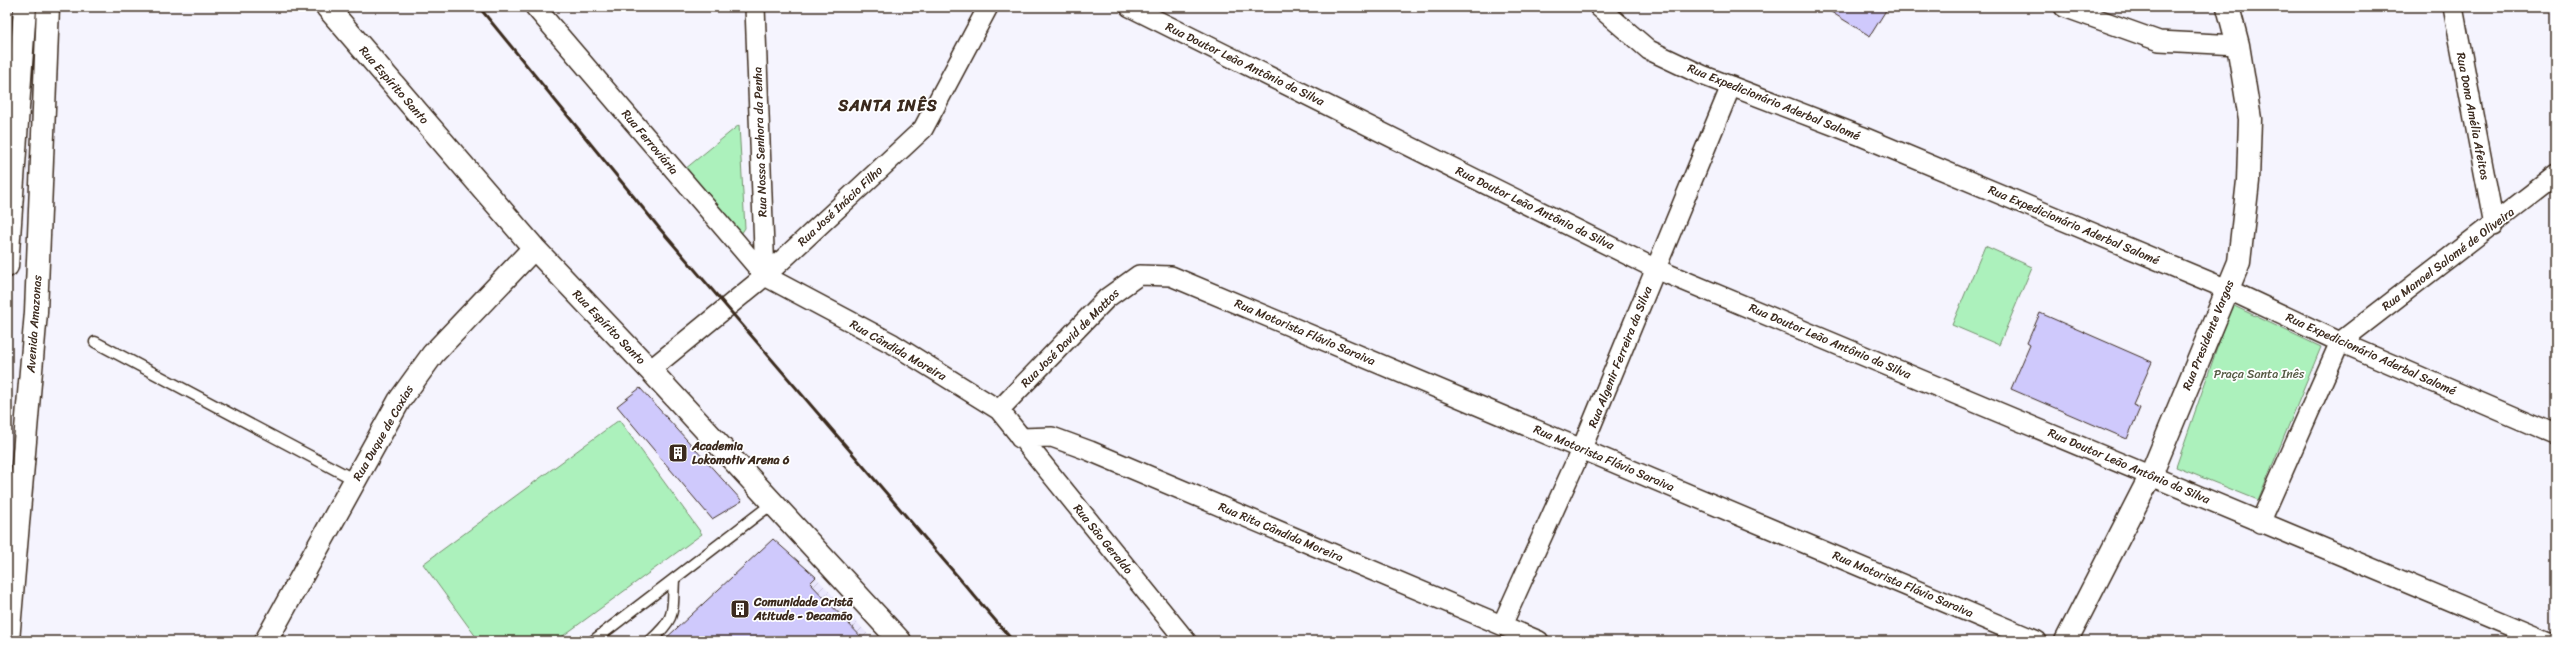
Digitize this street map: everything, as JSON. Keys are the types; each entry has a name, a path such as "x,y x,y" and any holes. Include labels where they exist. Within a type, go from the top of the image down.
{"street":[{"path":"7,266 25,7"},
{"name":"Avenida Amazonas","path":"8,641 36,312 48,7"},
{"name":"Rua Espírito Santo","path":"327,7 534,248 650,370 900,641"},
{"name":"Rua Ferroviária","path":"535,7 765,276"},
{"name":"Rua Nossa Senhora da Penha","path":"754,7 765,276"},
{"name":"Rua José Inácio Filho","path":"650,370 765,276 923,129 988,7"},
{"name":"Rua Doutor Leão Antônio da Silva","path":"1130,7 1656,269 2151,475 2260,523 2546,641"},
{"name":"Rua Expedicionário Aderbal Salomé","path":"1599,7 1649,50 1731,86 1861,136 2227,289 2340,342 2556,435"},
{"path":"2064,7 2159,41 2238,45"},
{"name":"Rua Presidente Vargas","path":"2066,641 2151,475 2238,262 2248,181 2250,119 2238,45 2228,7"},
{"name":"Rua Dona Amélia Afeitos","path":"2453,7 2494,225"},
{"name":"Rua Algenir Ferreira da Silva","path":"1502,625 1582,448 1731,86"},
{"name":"Rua Manoel Salomé de Oliveira","path":"2340,342 2494,225 2556,175"},
{"name":"Rua Duque de Caxias","path":"266,641 399,401 433,354 534,248"},
{"name":"Rua José David de Mattos","path":"998,410 1107,298 1139,274 1171,276"},
{"name":"Rua Cândida Moreira","path":"765,276 893,344 998,410 1020,438"},
{"name":"Rua Motorista Flávio Saraiva","path":"1171,276 2037,641"},
{"path":"2260,523 2340,342"},
{"name":"Rua Rita Cândida Moreira","path":"1020,438 1052,437 1539,641"},
{"name":"Rua São Geraldo","path":"1020,438 1186,641"}],"lane":[{"path":"95,342 355,480"},
{"path":"593,641 773,503"},
{"path":"650,641 667,626 672,616 674,579"}],"shaded area":[{"path":"816,577 874,641 750,641"}],"green space":[{"path":"739,125 745,228 741,234 685,169"},
{"path":"1985,246 2032,267 1999,345 1952,325"},
{"name":"Praça Santa Inês","path":"2232,305 2321,347 2258,500 2176,467"},
{"path":"619,420 702,534 556,641 479,641 423,564"}],"building":[{"path":"1823,7 1888,7 1870,36"},
{"path":"2040,313 2152,362 2133,405 2140,408 2127,439 2011,389 2030,345 2027,343"},
{"name":"Academia Lokomotiv Arena 6","path":"640,388 742,501 712,519 617,406"},
{"name":"Comunidade Cristã Atitude - Decamão","path":"773,539 816,577 810,583 865,641 663,641"}],"railway":[{"path":"479,7 660,229 1013,641"}],"place":[{"name":"Academia Lokomotiv Arena 6","path":"678,453"},
{"name":"Comunidade Cristã Atitude - Decamão","path":"740,609"}],"district":[{"name":"SANTA INÊS","path":"888,105"}]}
